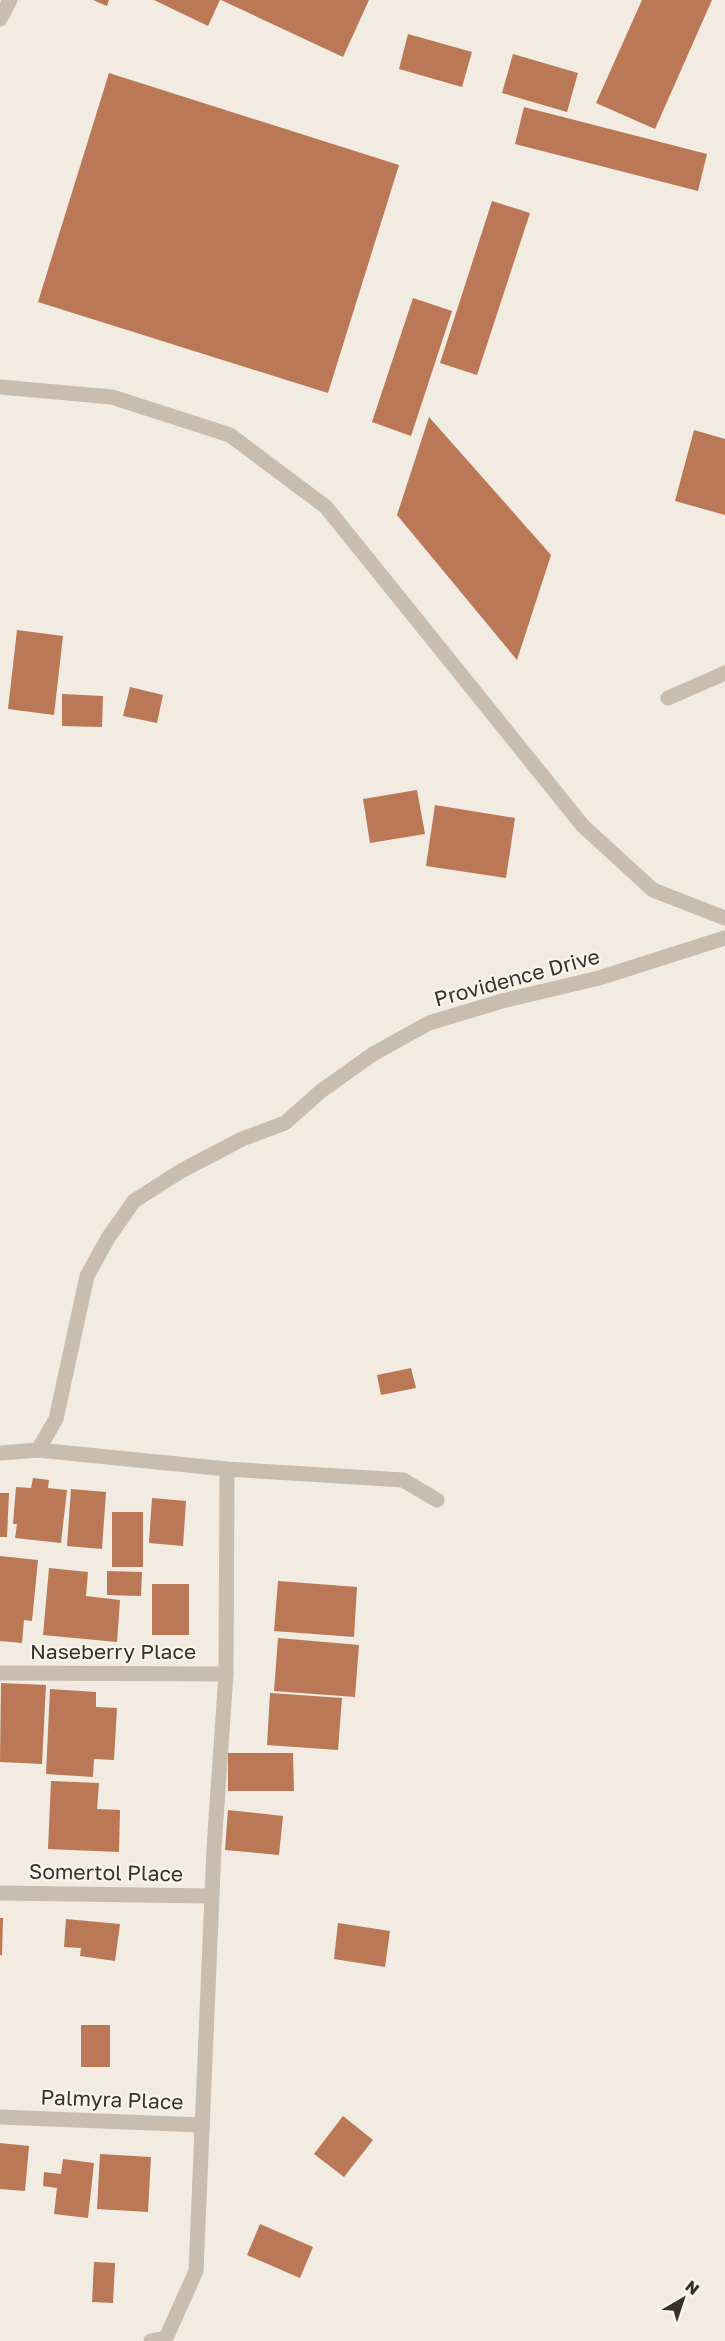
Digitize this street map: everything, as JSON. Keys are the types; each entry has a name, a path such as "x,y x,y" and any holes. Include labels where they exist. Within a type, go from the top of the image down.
{"street":[{"path":"0,19 10,0"},
{"path":"0,387 112,398 230,435 326,507 583,826 653,890 725,918"},
{"path":"668,698 725,673"},
{"name":"Providence Drive","path":"38,1450 56,1419 87,1276 108,1238 134,1201 181,1171 242,1139 285,1123 321,1091 373,1054 429,1023 502,1001 599,978 725,938"},
{"path":"0,1453 38,1450 227,1468 403,1480 437,1500"},
{"path":"158,2339 196,2271 212,1896 226,1674 227,1468"},
{"name":"Naseberry Place","path":"0,1673 226,1674"},
{"name":"Somertol Place","path":"0,1893 212,1896"},
{"name":"Palmyra Place","path":"0,2117 202,2125 201,2146"}],"building":[{"path":"93,0 109,0 107,6"},
{"path":"154,0 220,0 208,26"},
{"path":"221,0 369,0 343,57"},
{"path":"642,0 712,0 655,129 596,103"},
{"path":"408,34 472,52 462,87 399,69"},
{"path":"513,54 578,73 567,112 502,93"},
{"path":"109,73 399,165 328,393 38,302"},
{"path":"524,107 707,154 698,191 515,144"},
{"path":"492,201 530,213 477,375 440,363"},
{"path":"413,298 452,311 411,436 372,422"},
{"path":"429,417 551,555 517,660 397,515"},
{"path":"694,430 725,439 725,515 675,501"},
{"path":"17,630 63,636 54,715 8,709"},
{"path":"130,687 163,695 157,723 123,716"},
{"path":"62,694 103,696 102,727 62,726"},
{"path":"417,790 425,834 370,843 363,799"},
{"path":"435,805 515,818 506,878 426,866"},
{"path":"411,1368 416,1388 381,1395 377,1375"},
{"path":"33,1478 49,1480 48,1488 67,1490 61,1543 15,1538 17,1524 13,1524 16,1487 31,1488"},
{"path":"71,1489 106,1492 102,1549 67,1546"},
{"path":"0,1493 9,1493 7,1537 0,1537"},
{"path":"152,1498 186,1501 183,1546 149,1543"},
{"path":"112,1512 143,1512 143,1567 112,1567"},
{"path":"0,1556 38,1560 32,1621 24,1620 22,1643 0,1641"},
{"path":"49,1568 88,1572 86,1596 120,1600 117,1642 43,1635"},
{"path":"107,1571 142,1572 141,1596 107,1595"},
{"path":"278,1581 357,1587 354,1637 274,1631"},
{"path":"152,1584 189,1584 189,1635 152,1635"},
{"path":"278,1638 359,1645 355,1697 274,1691"},
{"path":"1,1683 46,1685 42,1764 0,1762"},
{"path":"50,1689 96,1692 96,1707 117,1708 114,1760 94,1759 93,1777 46,1774"},
{"path":"270,1693 342,1698 338,1750 267,1745"},
{"path":"228,1753 293,1753 294,1791 228,1791"},
{"path":"51,1781 99,1783 97,1809 120,1810 119,1852 48,1849"},
{"path":"228,1810 283,1816 279,1855 225,1850"},
{"path":"0,1918 3,1918 2,1955 0,1955"},
{"path":"66,1919 120,1924 115,1961 80,1956 81,1948 64,1947"},
{"path":"338,1923 390,1931 385,1967 334,1959"},
{"path":"81,2025 110,2025 110,2067 81,2067"},
{"path":"343,2116 373,2140 344,2177 314,2154"},
{"path":"0,2143 29,2146 25,2191 0,2189"},
{"path":"100,2154 151,2157 148,2212 97,2209"},
{"path":"63,2159 94,2163 88,2218 54,2214 57,2188 43,2186 44,2172 61,2174"},
{"path":"260,2224 313,2247 300,2278 247,2255"},
{"path":"94,2262 115,2263 113,2303 92,2302"}]}
